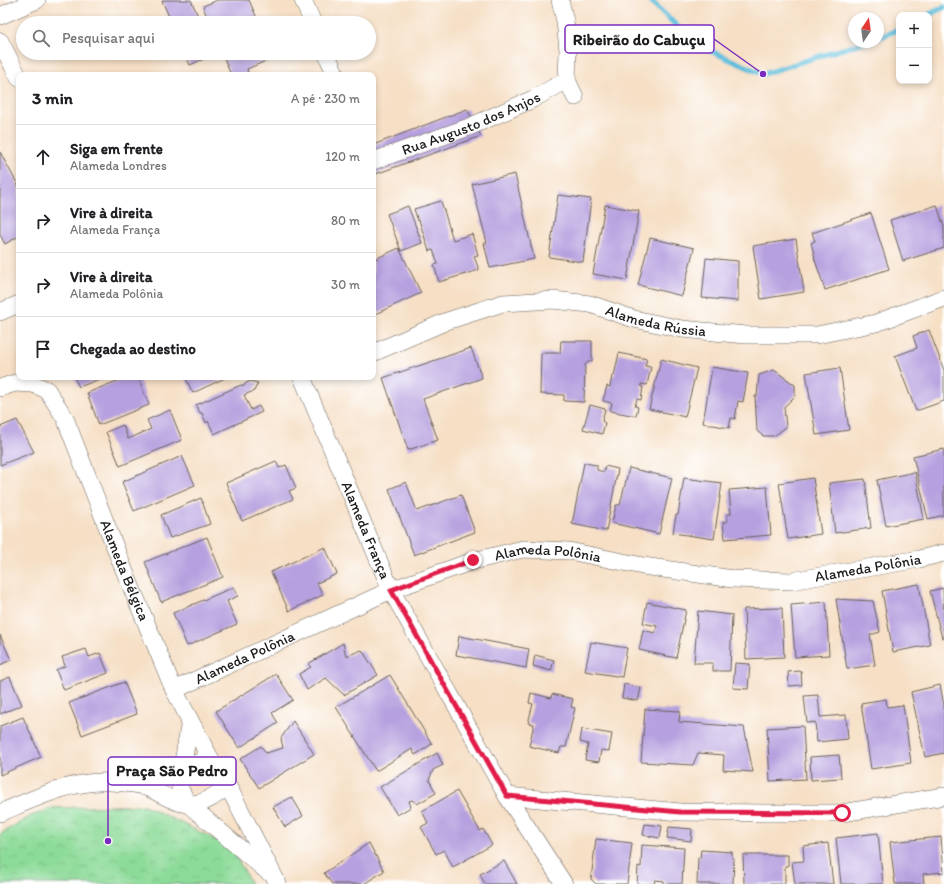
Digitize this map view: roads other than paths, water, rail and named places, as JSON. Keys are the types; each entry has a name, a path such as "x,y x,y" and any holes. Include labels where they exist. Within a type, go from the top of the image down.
{"street":[{"path":"0,16 37,0"},
{"path":"303,0 310,16"},
{"path":"560,0 568,50 567,80 575,97"},
{"path":"0,41 16,72"},
{"path":"329,60 335,72"},
{"name":"Rua Augusto dos Anjos","path":"376,159 469,127 533,99 567,80"},
{"name":"Alameda Rússia","path":"376,352 447,321 503,303 553,300 590,304 634,319 682,329 746,335 817,335 876,323 944,298"},
{"path":"0,312 16,305"},
{"name":"Alameda França","path":"308,380 391,590 507,796 564,884"},
{"name":"Alameda Bélgica","path":"0,388 15,383 33,384 47,390 65,418 120,560 174,690 210,758"},
{"name":"Alameda Polônia","path":"174,690 391,590 473,560 523,549 569,551 643,566 732,579 791,581 919,559 944,553"},
{"path":"190,721 180,780 180,789 188,804 276,881"},
{"path":"144,786 182,768 210,758 228,786 276,881"},
{"path":"0,813 45,794 78,784 111,782 144,786 171,800 188,804 199,803 209,799 228,786"},
{"path":"507,796 680,812 766,814 842,813 944,796"}],"waterway":[{"path":"650,0 697,45 763,74 848,47"},
{"path":"932,13 944,7"},
{"path":"884,35 896,30"}],"place":[{"name":"Ribeirão do Cabuçu","path":"763,74"},
{"name":"Praça São Pedro","path":"108,841"}]}
